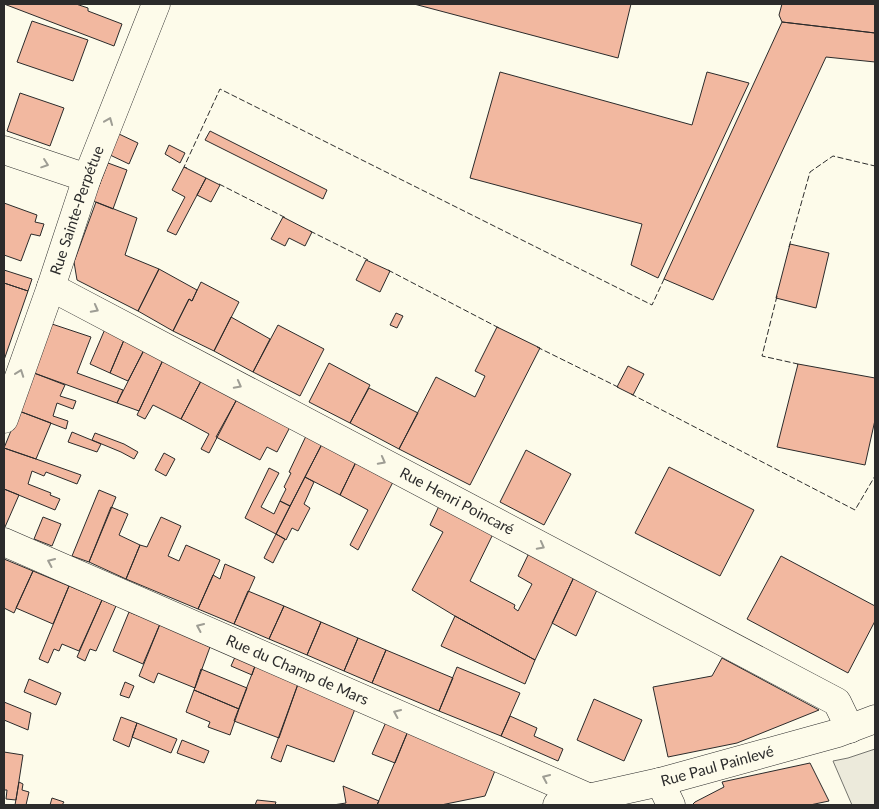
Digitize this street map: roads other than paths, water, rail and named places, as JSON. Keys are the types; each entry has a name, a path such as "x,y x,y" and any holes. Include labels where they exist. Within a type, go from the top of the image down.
{"street":[{"name":"Rue Sainte-Perpétue","path":"4,419 52,287 87,178 156,4"},
{"path":"4,150 87,178"},
{"name":"Rue Henri Poincaré","path":"52,287 837,702 850,729"},
{"name":"Rue du Champ de Mars","path":"4,542 590,798"},
{"name":"Rue Paul Painlevé","path":"556,805 590,798 665,793 875,719"}]}
